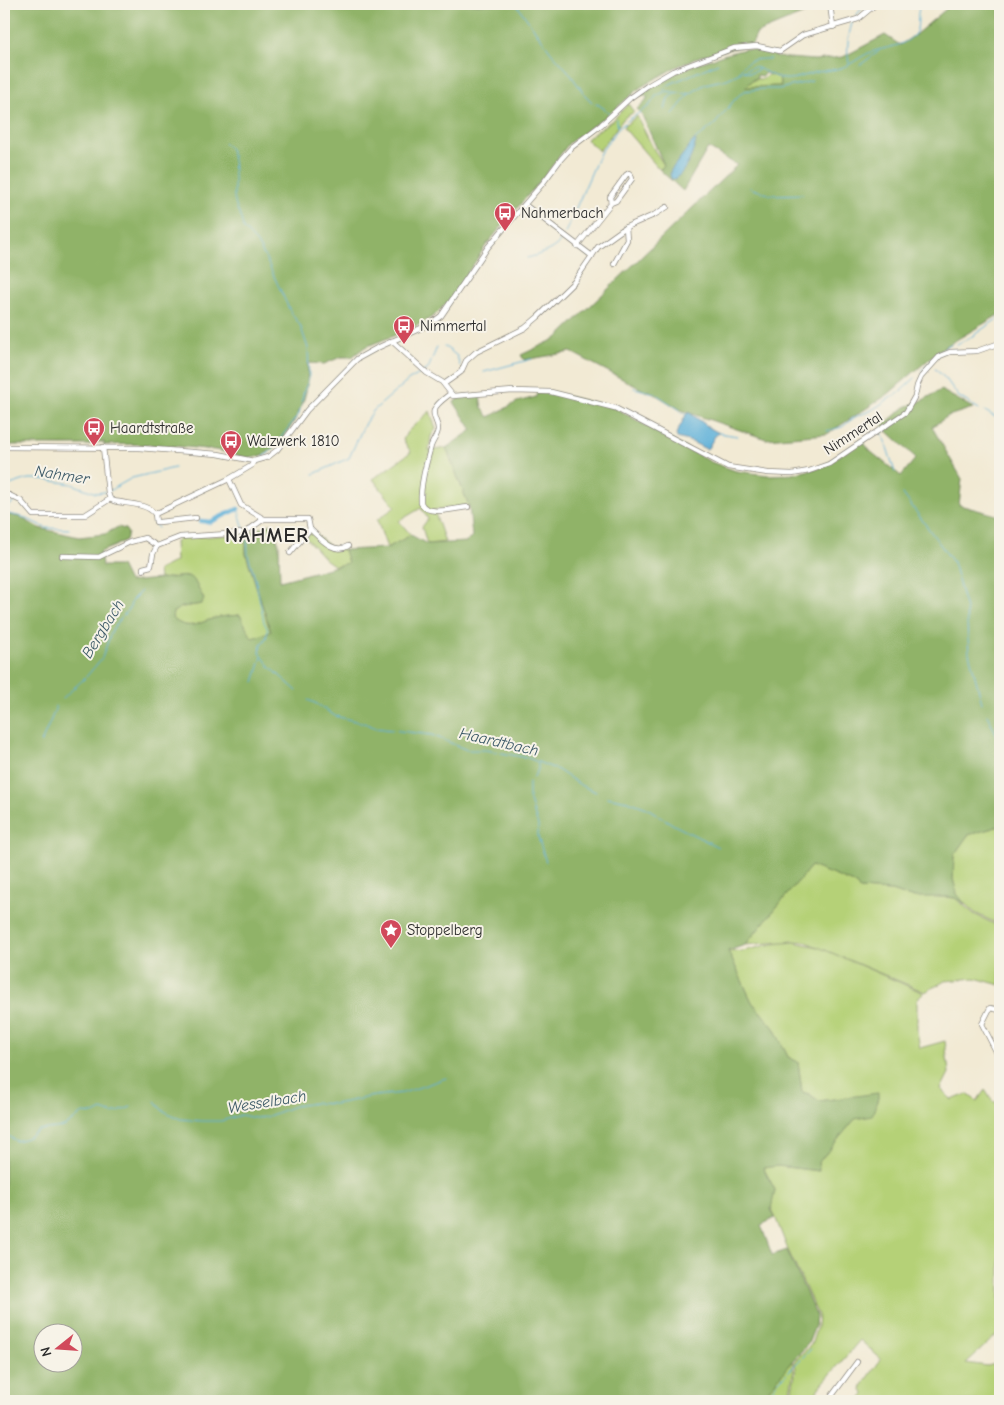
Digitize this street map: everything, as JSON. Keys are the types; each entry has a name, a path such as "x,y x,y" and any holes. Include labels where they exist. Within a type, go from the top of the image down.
{"street":[{"path":"830,4 833,27"},
{"path":"4,447 103,447 184,450 254,461 265,459 274,453 307,410 357,359 430,324 442,316 488,248 572,147 601,125 624,103 673,71 734,48 757,46 780,52 803,35 848,23 865,16 876,4"},
{"path":"578,246 611,202 616,201 632,179 631,174 626,175 610,197 611,202"},
{"path":"525,205 592,256"},
{"path":"444,384 461,372 466,361 476,352 521,330 538,317 574,282 598,247 626,227 667,207"},
{"path":"614,264 627,240 626,227"},
{"path":"392,341 427,373 444,384 450,394 434,410 438,428 423,482 421,503 423,508 430,511 468,507"},
{"name":"Nimmertal","path":"450,394 456,396 513,391 551,392 615,408 728,467 768,473 792,474 809,471 829,464 906,412 915,396 921,377 940,356 950,352 977,351 1000,343"},
{"path":"103,447 110,499"},
{"path":"155,514 229,479 251,466 254,461"},
{"path":"229,479 241,505 264,519 306,518 309,521 310,529 319,538 334,548 343,549 348,546"},
{"path":"9,495 21,501 33,515 85,515 110,499"},
{"path":"110,499 151,509 155,514 156,522 196,518"},
{"path":"143,570 143,568 151,566 153,554 157,546 180,537 244,533 264,519"},
{"path":"290,553 310,529"},
{"path":"62,556 99,556 130,542 145,538 157,546"},
{"path":"1000,1010 990,1008 982,1024 1000,1058"},
{"path":"828,1401 857,1362"}],"green space":[{"path":"4,4 819,4 814,10 757,33 752,44 701,56 674,68 641,87 609,114 569,143 550,169 487,244 449,301 434,316 411,329 365,347 352,357 341,357 324,364 308,363 305,395 302,406 291,427 277,445 268,452 260,456 249,457 215,450 160,445 104,445 104,442 94,442 89,445 4,445"},
{"path":"952,4 1000,4 1000,314 941,349 887,395 827,434 766,439 681,410 648,390 647,392 571,352 524,360 521,355 557,338 737,165 708,148 683,191 660,170 664,165 642,115 637,109 647,97 639,95 673,74 696,64 745,49 763,51 776,55 775,57 815,60 843,57 885,35 900,45","holes":["765,73 779,78 781,86 745,87 757,78 757,75 762,76"]},
{"path":"769,74 779,78 781,86 745,87 753,80 763,79"},
{"path":"628,104 634,112 624,118 599,151 586,139 614,119"},
{"path":"637,116 664,165 660,170 623,127"},
{"path":"941,390 973,408 948,416 932,427 962,479 959,505 1000,516 1000,826 968,835 954,855 953,879 957,894 965,904 949,897 911,897 891,891 859,889 854,883 811,866 745,945 728,951 752,1002 774,1028 788,1057 798,1062 802,1092 809,1094 819,1101 878,1093 872,1116 855,1119 818,1163 819,1171 778,1166 763,1168 775,1190 771,1209 775,1218 761,1225 772,1255 787,1250 816,1315 815,1326 808,1344 760,1401 4,1401 4,514 20,517 39,528 79,537 105,534 118,527 125,529 128,533 126,540 100,552 102,566 121,566 129,582 188,576 194,580 204,599 202,604 182,607 173,612 172,618 182,624 192,625 219,617 240,615 252,638 271,632 246,554 245,534 272,524 279,545 280,581 348,563 344,550 387,548 411,535 427,544 466,542 472,536 469,506 446,448 472,430 454,402 463,396 480,396 482,408 489,417 517,402 536,397 537,392 546,391 615,408 711,462 736,471 768,475 792,474 823,467 862,440 870,451 901,476 916,458 882,426 905,407"},
{"path":"430,411 436,429 431,436 429,451 446,448 469,506 434,510 445,542 427,544 422,527 428,519 421,508 399,521 411,535 387,548 377,520 395,507 373,479 411,452 403,440 407,432"},
{"path":"311,531 334,549 344,550 349,563 335,566 325,559 306,538"},
{"path":"245,534 246,554 271,633 252,639 240,615 219,617 192,625 182,624 172,618 173,612 182,607 202,604 188,576 159,579 158,570 176,561 175,542 181,538"},
{"path":"1000,826 1000,925 975,913 966,905 957,894 953,879 954,855 968,835"},
{"path":"811,866 854,883 859,889 891,891 911,897 955,898 974,914 1000,927 1000,985 975,978 945,981 925,992 806,942 794,941 745,945"},
{"path":"794,942 818,947 924,993 917,999 917,1031 920,1048 945,1041 949,1073 941,1089 952,1100 967,1094 977,1101 985,1090 993,1102 1000,1102 1000,1332 966,1363 987,1366 1000,1363 1000,1401 860,1401 865,1394 861,1388 881,1359 860,1340 818,1389 814,1401 790,1401 796,1369 794,1361 811,1345 817,1327 818,1315 788,1250 771,1206 775,1190 763,1167 778,1166 819,1171 818,1163 855,1119 878,1098 877,1094 819,1101 809,1094 802,1092 798,1062 788,1057 774,1028 752,1002 728,951 744,951 773,944"},
{"path":"792,1361 794,1370 788,1401 760,1401"}],"water":[{"path":"694,140 696,141 695,146 686,167 679,176 671,179 671,170"},
{"path":"687,413 690,413 719,433 708,448 706,449 692,442 677,438 676,434"}],"waterway":[{"path":"516,4 585,95 593,103 610,113"},
{"path":"855,17 864,4"},
{"name":"Nahmerbach","path":"565,233 600,153 617,130 649,106 656,96 666,91 691,93 705,84 727,79 752,67 784,79 841,68 871,52 900,44 910,39 916,31 918,10 923,4"},
{"path":"849,63 848,43 852,23"},
{"path":"860,65 879,51"},
{"path":"739,72 748,62 770,59"},
{"path":"664,90 670,84 718,63"},
{"name":"Nahmerbach","path":"744,71 751,73 759,69"},
{"path":"695,140 715,124 744,91 779,89 812,81"},
{"path":"665,110 668,98 676,93"},
{"path":"673,114 690,93"},
{"path":"616,119 618,128"},
{"path":"224,143 231,151 234,173 234,199 243,228 257,243 266,259 291,313 300,325 308,348 309,379 304,391 299,414 269,453 264,456"},
{"path":"750,188 771,195 803,194"},
{"name":"Nahmerbach","path":"527,258 553,248 563,237"},
{"path":"957,344 971,337 1000,317"},
{"path":"920,372 951,344"},
{"path":"444,346 457,356 460,366"},
{"name":"Nahmer","path":"314,474 349,458 365,423 374,410 409,380 428,369 437,347"},
{"path":"484,372 532,359"},
{"path":"935,369 946,379 959,397 979,409"},
{"path":"827,431 842,427 855,417 872,410 902,390 915,378"},
{"path":"634,388 654,393 680,410"},
{"path":"985,411 1000,420"},
{"path":"681,412 686,415"},
{"path":"882,432 895,472"},
{"path":"719,433 737,436"},
{"name":"Nahmer","path":"109,491 132,478 174,468"},
{"name":"Nahmer","path":"4,487 28,479 42,479 72,484 96,493 105,492"},
{"path":"903,494 953,562 966,609 969,653 982,703"},
{"path":"4,509 16,501"},
{"path":"201,521 210,522 238,509"},
{"name":"Haardtbach","path":"239,512 244,529"},
{"path":"4,513 23,517 46,528 69,529"},
{"name":"Bergbach","path":"154,523 158,528"},
{"name":"Haardtbach","path":"247,535 248,555 256,582 264,622 268,630 266,638 261,645 260,653 270,667 297,691"},
{"name":"Bergbach","path":"62,699 86,677 102,658 112,630 130,607 132,600 141,591"},
{"path":"254,682 262,657"},
{"name":"Haardtbach","path":"308,700 335,716 376,728 432,735 467,750 486,750 528,758 558,770 582,786 596,792"},
{"name":"Bergbach","path":"41,743 55,706"},
{"path":"987,715 1000,741"},
{"path":"533,778 538,770 538,763"},
{"path":"529,782 529,798 538,825 538,837 546,862"},
{"name":"Haardtbach","path":"607,797 628,801 647,808 674,825 718,847"},
{"name":"Wesselbach","path":"155,1101 162,1110 180,1119 221,1121 241,1115 255,1118 266,1117 294,1106 315,1103 335,1104 374,1096 403,1093 446,1078"},
{"name":"Wesselbach","path":"4,1133 16,1141 27,1138 39,1130 64,1127 83,1113 94,1114 102,1110 113,1114 131,1107"},
{"path":"766,1401 777,1383 811,1349"}],"place":[{"name":"Nahmerbach","path":"505,232"},
{"name":"Nimmertal","path":"404,345"},
{"name":"Haardtstraße","path":"94,447"},
{"name":"Walzwerk 1810","path":"231,460"},
{"name":"Stoppelberg","path":"391,949"}],"district":[{"name":"NAHMER","path":"267,535"}]}
